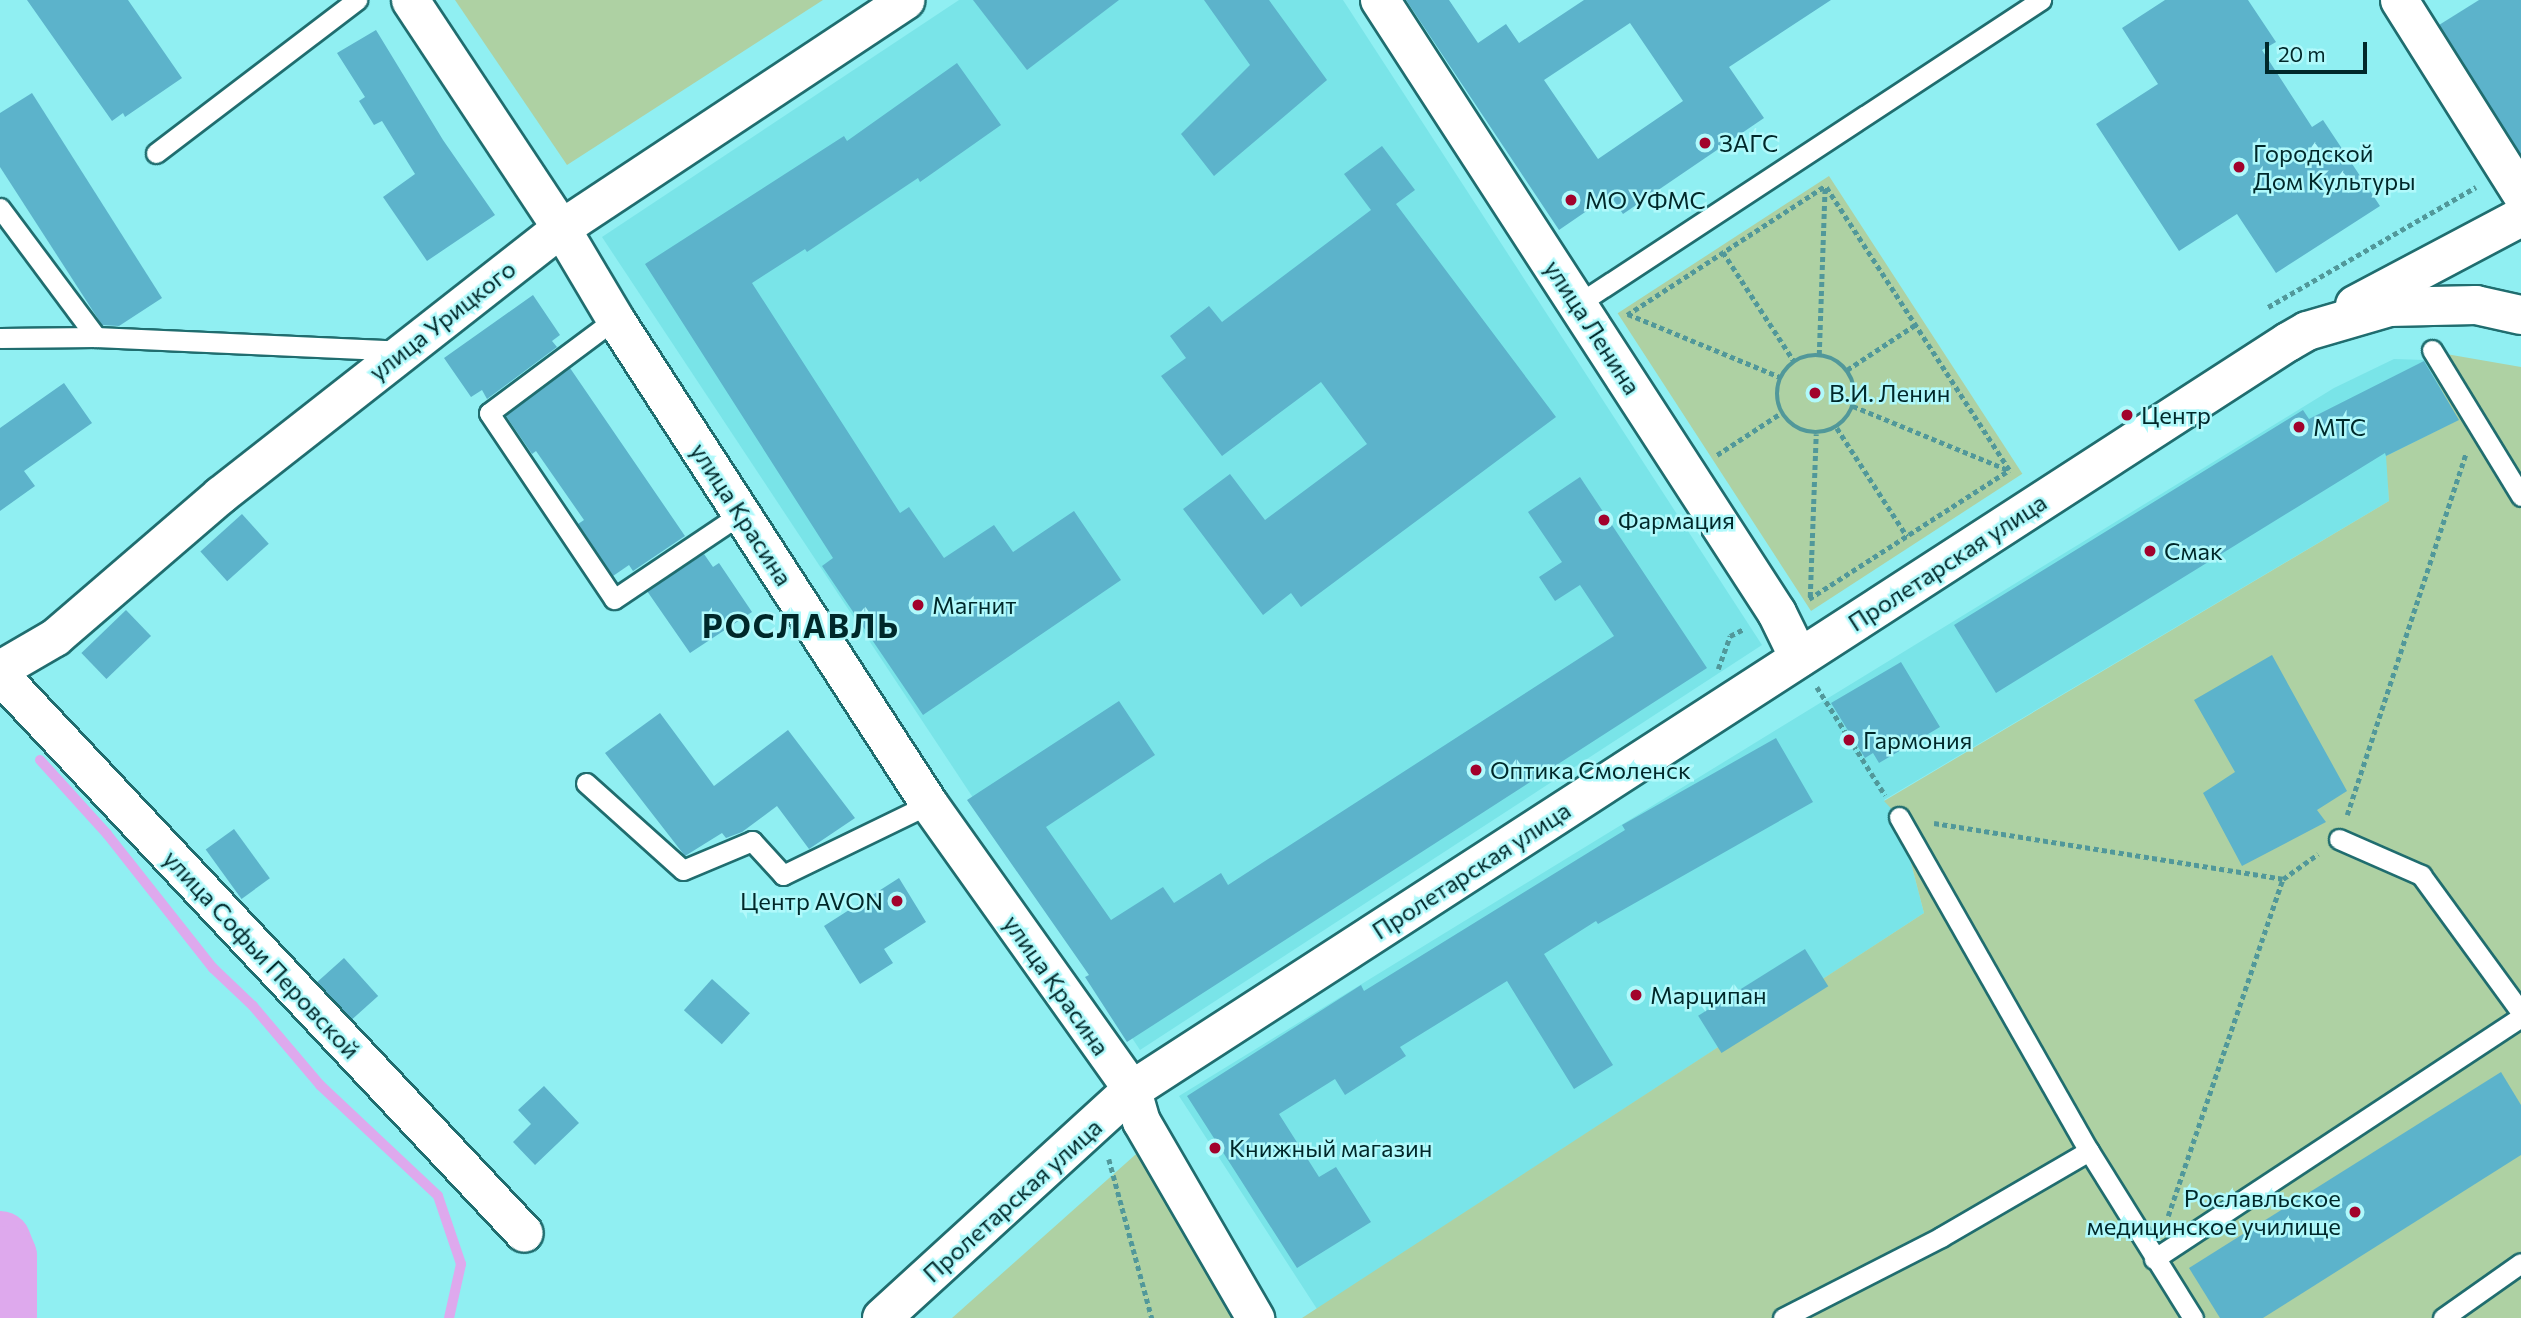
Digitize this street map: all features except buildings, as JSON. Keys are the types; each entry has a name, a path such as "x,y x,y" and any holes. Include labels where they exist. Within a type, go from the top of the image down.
{"main road":[{"name":"улица Ленина","path":"1380,0 1777,613 1799,658"},
{"name":"Пролетарская улица","path":"881,1318 1132,1090 2307,331 2521,217"},
{"name":"Пролетарская улица","path":"2307,331 2389,307 2476,305 2521,315"}],"street":[{"name":"улица Красина","path":"410,0 561,228 615,319 929,804 1132,1090 1141,1121 1255,1318"},
{"name":"улица Урицкого","path":"0,669 55,637 220,495 561,228 905,0"},
{"path":"2399,0 2514,182"},
{"name":"улица Софьи Перовской","path":"0,675 524,1233"}],"lane":[{"path":"156,153 357,0"},
{"path":"1578,304 2041,0"},
{"path":"0,208 96,337"},
{"path":"615,319 489,413 614,599 742,513"},
{"path":"0,338 96,337 402,351"},
{"path":"2432,349 2521,496"},
{"path":"586,783 683,870 752,841 783,875 929,804"},
{"path":"1899,817 2089,1151 2193,1318"},
{"path":"2154,1259 2521,1014 2421,875 2339,839"},
{"path":"1783,1318 1941,1237 2089,1151"},
{"path":"2442,1318 2521,1263"}],"path":[{"path":"2268,307 2514,182"},
{"path":"1626,313 1825,186"},
{"path":"1825,186 2009,470"},
{"path":"1819,355 1825,186"},
{"path":"1723,251 1794,361"},
{"path":"1626,313 1633,324"},
{"path":"1626,313 1780,377"},
{"path":"1847,370 1915,325"},
{"path":"1819,355 1835,359 1847,370 1854,387 1853,407 1847,419 1837,428 1816,434 1796,429 1781,413 1776,395 1780,377 1794,361 1819,355"},
{"path":"1853,407 2009,470"},
{"path":"1717,455 1781,413"},
{"path":"2154,1259 2283,879 2339,839 2476,424"},
{"path":"1837,428 1907,537"},
{"path":"1810,598 1816,434"},
{"path":"1710,444 1725,466"},
{"path":"1810,598 2009,470"},
{"path":"1803,587 1810,598"},
{"path":"1799,658 1899,817 2283,879"},
{"path":"1107,1152 1152,1318"}],"shaded area":[{"path":"959,0 1343,0 1762,645 1140,1050 602,237"},
{"path":"2394,359 2425,360 2459,420 2387,456 2389,501 1884,800 1899,817 1924,913 1317,1309 1179,1096 2334,388"}],"green space":[{"path":"455,0 823,0 567,165"},
{"path":"1829,176 2022,474 1811,611 1618,313"},
{"path":"2423,350 2521,367 2521,1318 1302,1318 1924,913 1899,817 1884,801 2389,501 2386,456 2458,420 2425,360"},
{"path":"1144,1147 1261,1318 952,1318"}],"waterway":[{"path":"40,760 107,834 213,968 253,1006 320,1085 438,1196 461,1264 449,1318"},
{"path":"0,1241 6,1256 6,1318"}],"place":[{"name":"ЗАГС","path":"1705,143"},
{"name":"Городской Дом Культуры","path":"2239,167"},
{"name":"МО УФМС","path":"1571,200"},
{"name":"В.И. Ленин","path":"1815,393"},
{"name":"Центр","path":"2127,415"},
{"name":"МТС","path":"2299,427"},
{"name":"Фармация","path":"1604,520"},
{"name":"Смак","path":"2150,551"},
{"name":"Магнит","path":"918,605"},
{"name":"Гармония","path":"1849,740"},
{"name":"Оптика Смоленск","path":"1476,770"},
{"name":"Центр AVON","path":"897,901"},
{"name":"Марципан","path":"1636,995"},
{"name":"Книжный магазин","path":"1215,1148"},
{"name":"Рославльское медицинское училище","path":"2355,1212"}],"district":[{"name":"РОСЛАВЛЬ","path":"801,625"}]}
